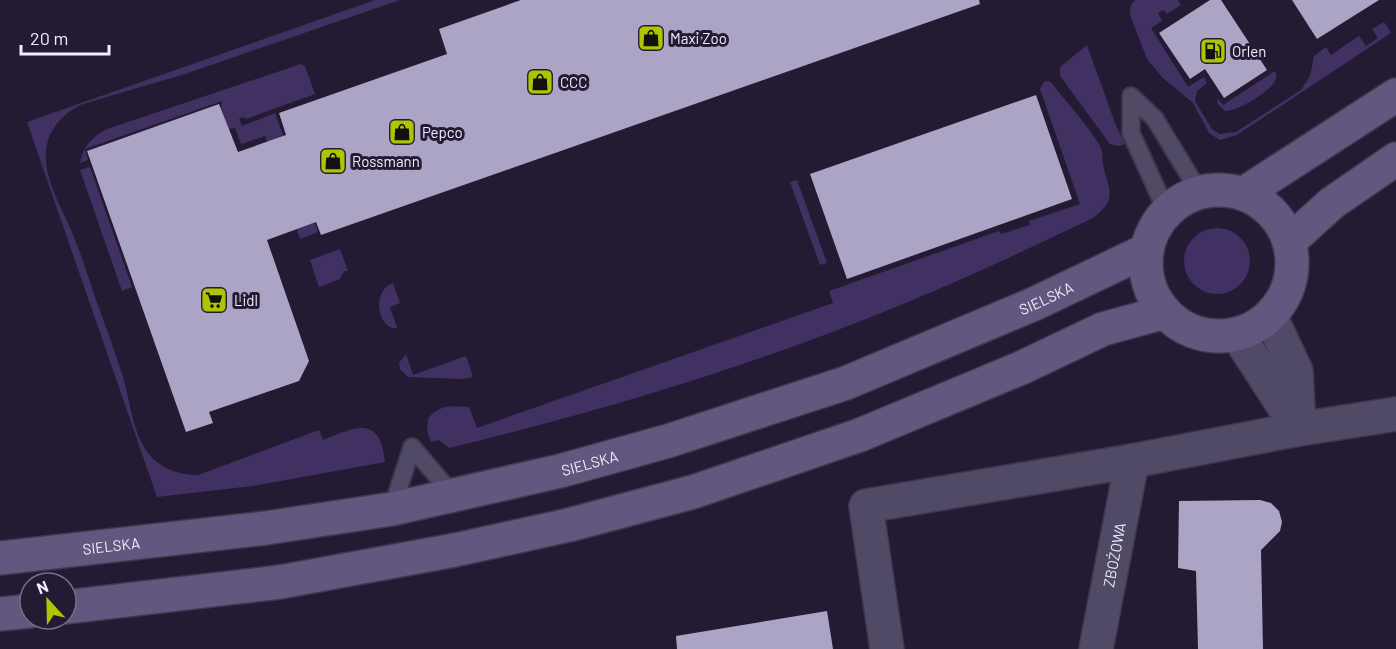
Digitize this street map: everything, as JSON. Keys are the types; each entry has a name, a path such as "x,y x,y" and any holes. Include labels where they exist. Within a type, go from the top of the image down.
{"main road":[{"path":"1243,194 1396,95"},
{"path":"1289,243 1332,203 1396,159"},
{"path":"1221,190 1243,194 1263,205 1279,222 1289,243 1292,262 1290,282 1282,300 1270,316 1255,327 1237,334 1217,336 1198,333 1180,325 1165,312 1153,293 1147,272 1148,250 1154,229 1167,212 1182,200 1200,193 1221,190"},
{"name":"SIELSKA","path":"0,558 266,528 392,509 560,471 668,441 846,383 1034,304 1148,250"},
{"path":"78,606 280,582 454,550 569,525 693,492 860,435 1021,368 1103,329 1165,312"},
{"path":"0,614 18,612"}],"street":[{"path":"1270,316 1296,371 1299,429"},
{"path":"1237,334 1299,429"},
{"path":"887,649 866,506 1132,461 1299,429 1396,414"},
{"name":"ZBOŻOWA","path":"1096,649 1132,461"}],"lane":[{"path":"1167,212 1131,133 1131,96 1155,119 1200,193"},
{"path":"392,509 412,447 454,496"}],"shaded area":[{"path":"375,0 400,0 185,74 83,104 63,117 53,129 46,152 50,182 71,230 113,346 137,433 156,462 176,472 198,475 319,430 323,440 346,431 365,428 378,436 385,462 252,486 157,497 27,122"},
{"path":"1135,0 1178,0 1181,5 1167,14 1164,10 1158,13 1162,21 1151,28 1188,87 1204,77 1207,83 1197,91 1195,101 1212,129 1219,134 1236,132 1301,90 1310,76 1314,56 1326,47 1331,55 1359,36 1366,46 1378,38 1372,29 1384,22 1391,33 1237,135 1220,140 1209,133 1193,103 1163,78 1147,59 1130,15 1131,5"},
{"path":"1087,45 1115,123 1125,144 1119,146 1110,144 1060,76 1060,67"},
{"path":"301,64 305,66 315,94 246,119 243,117 239,119 242,126 275,113 318,232 300,239 265,136 241,144 235,128 228,129 221,107 222,101 85,149 88,160 80,163 83,152 86,147 89,143 107,129"},
{"path":"1275,71 1276,78 1272,85 1244,105 1225,111 1217,103 1218,99 1223,105"},
{"path":"1048,81 1083,122 1101,148 1110,193 1106,205 1093,218 927,294 848,326 735,367 507,434 449,448 439,440 431,442 427,431 428,419 441,408 469,407 477,428 833,303 829,291 999,231 1001,234 1030,225 1029,221 1080,204 1040,89 1044,82"},
{"path":"90,167 132,287 122,291 80,170"},
{"path":"797,180 827,263 820,265 790,182"},
{"path":"1217,228 1229,231 1240,238 1247,249 1250,261 1247,273 1240,284 1229,291 1217,294 1205,291 1194,284 1187,273 1184,261 1187,249 1194,238 1205,231"},
{"path":"340,249 348,271 344,271 340,279 319,287 310,260"},
{"path":"393,283 400,303 390,307 397,328 392,328 382,319 379,305 382,292"},
{"path":"406,354 413,375 466,356 473,377 462,379 408,377 400,369 399,363"}],"building":[{"path":"521,0 979,0 980,4 321,235 316,222 267,240 309,361 299,381 209,412 213,423 186,432 87,151 219,104 238,152 286,135 279,113 447,54 439,29"},
{"name":"Orlen","path":"1210,0 1221,0 1267,70 1224,98 1205,69 1190,79 1159,33"},
{"path":"1292,0 1379,0 1317,39"},
{"path":"1036,95 1072,199 847,279 810,174"},
{"path":"1260,500 1271,503 1279,511 1282,522 1280,531 1261,550 1263,649 1198,649 1196,571 1178,568 1179,501"},
{"path":"827,611 833,649 677,649 676,636"}],"place":[{"name":"Maxi Zoo","path":"651,38"},
{"name":"Orlen","path":"1213,51"},
{"name":"CCC","path":"540,82"},
{"name":"Pepco","path":"402,132"},
{"name":"Rossmann","path":"333,161"},
{"name":"Lidl","path":"214,300"}]}
